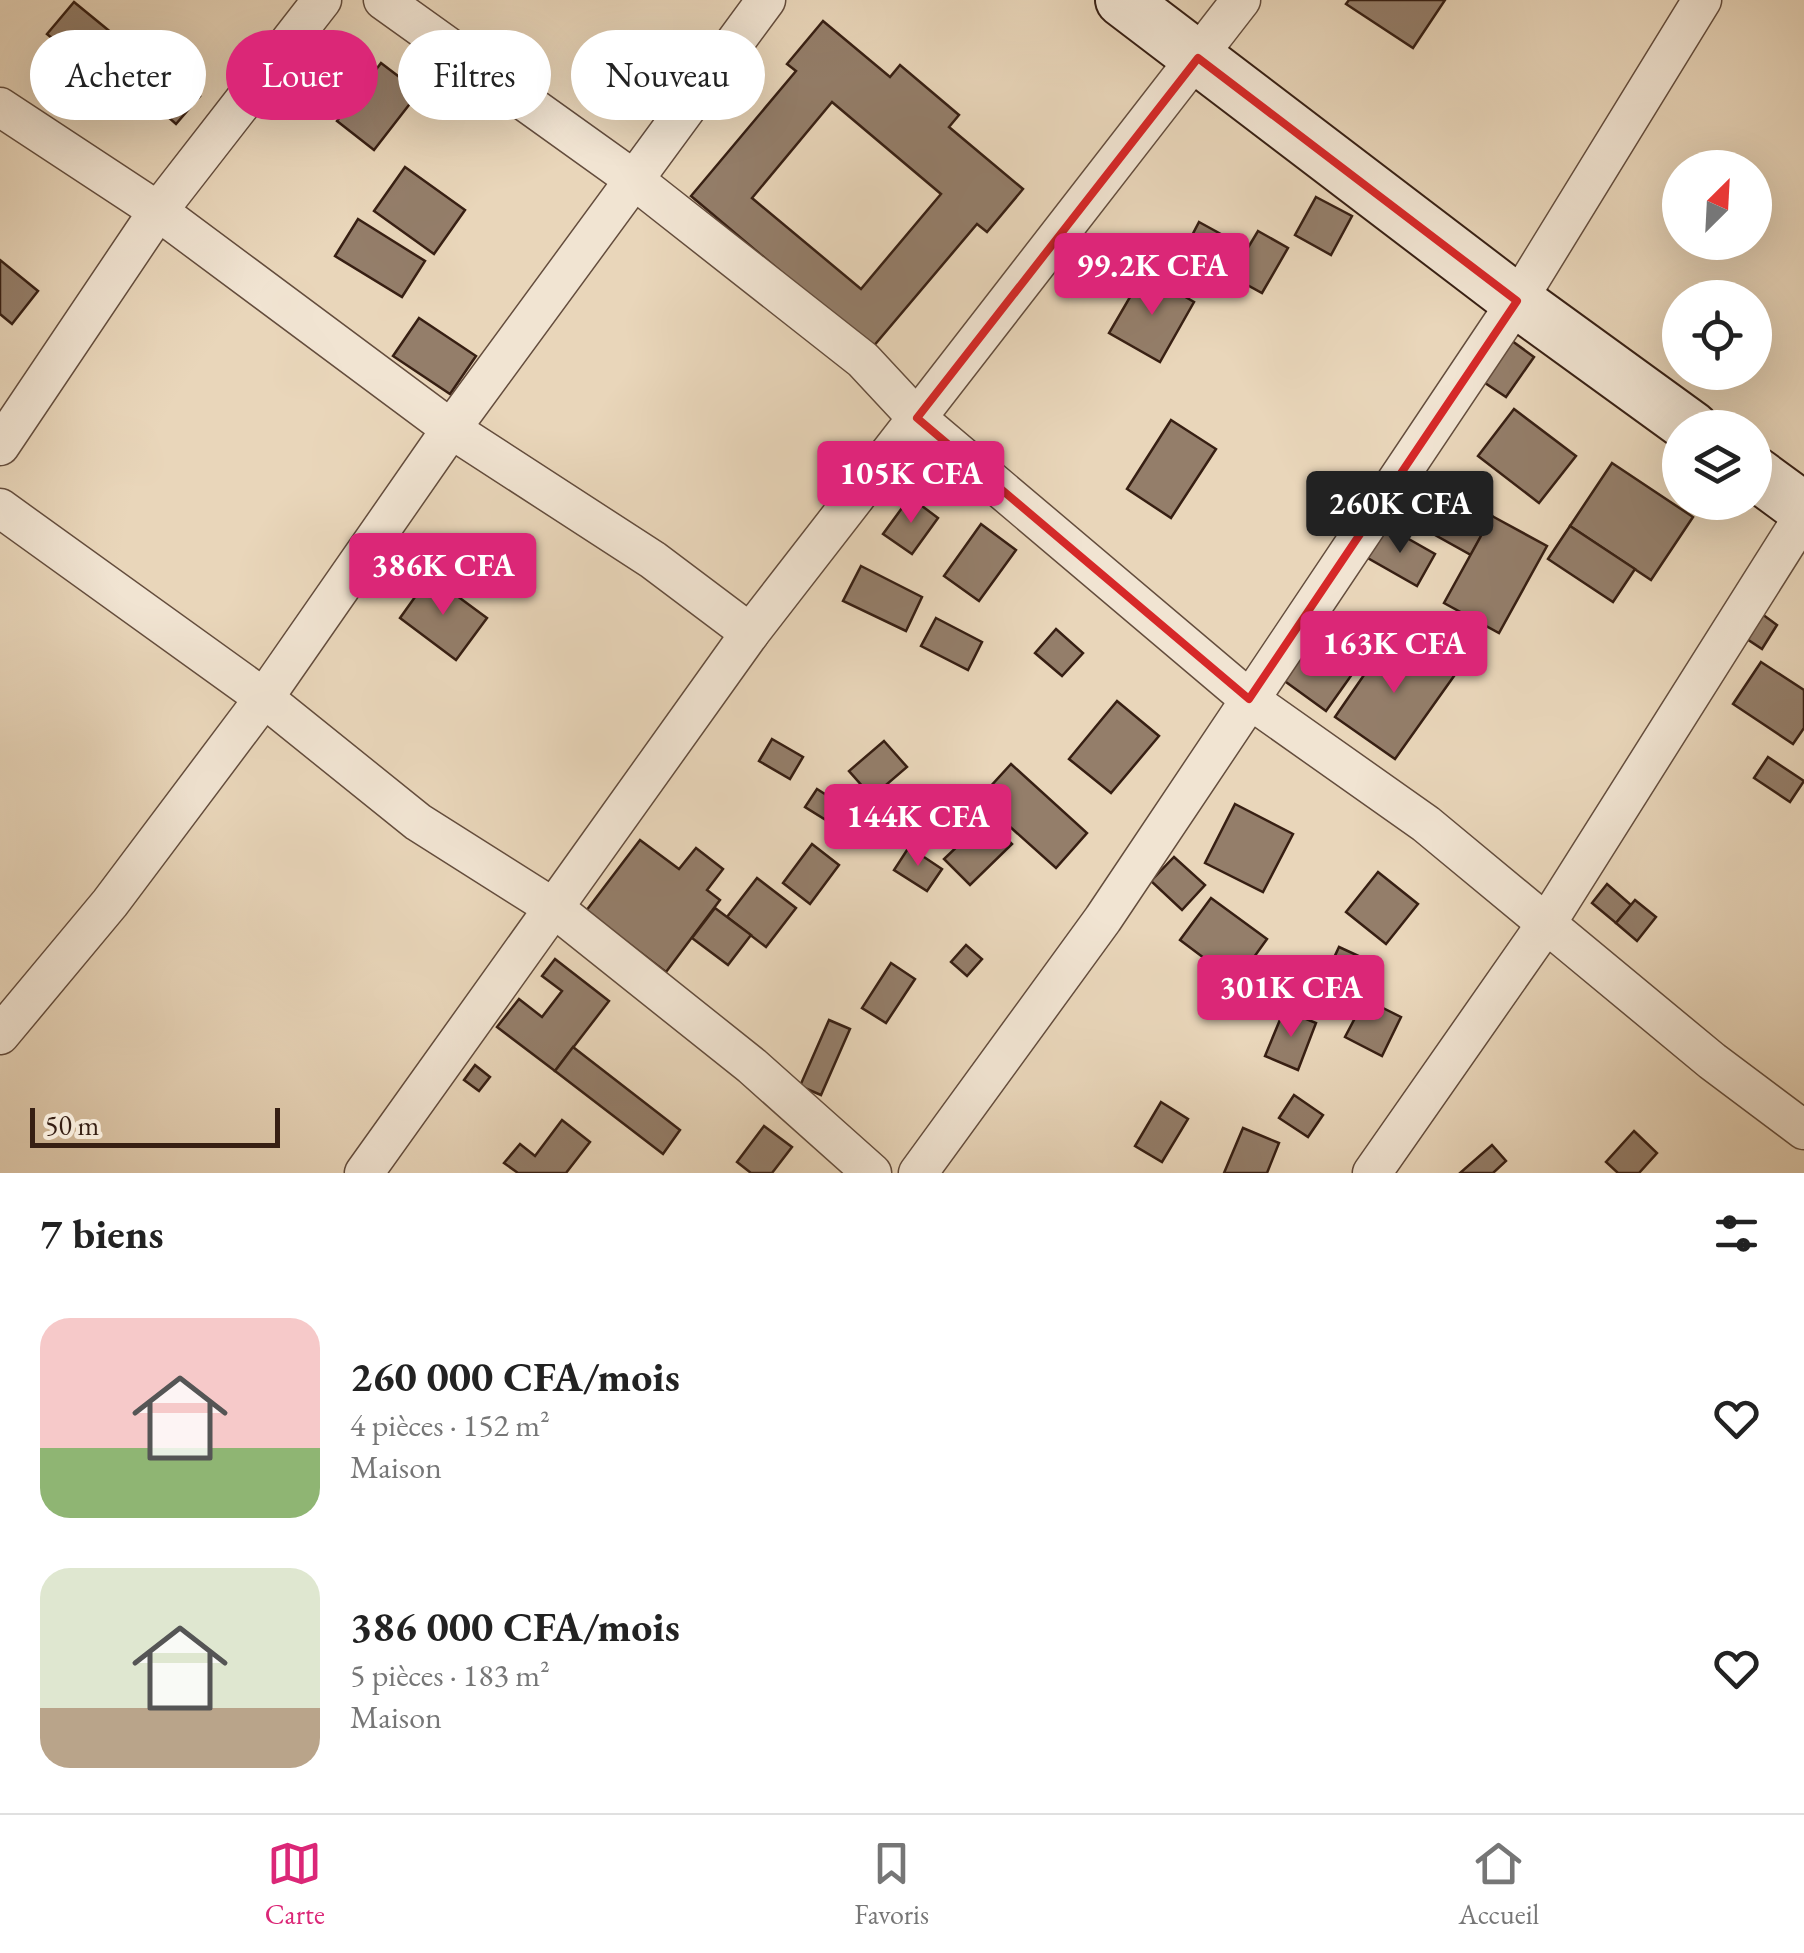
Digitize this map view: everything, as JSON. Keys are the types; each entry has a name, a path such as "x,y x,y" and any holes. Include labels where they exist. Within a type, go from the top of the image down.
{"main road":[{"path":"1122,0 1517,301 1667,410"},
{"path":"1772,487 1804,512"}],"street":[{"path":"0,446 158,211 322,0"},
{"path":"383,0 633,178 863,360 917,418 1250,700 1426,824 1712,1061 1804,1130"},
{"path":"0,1036 110,903 264,698 451,429 766,0"},
{"path":"364,1173 750,633 1241,0"},
{"path":"918,1173 1103,919 1517,301 1702,0"},
{"path":"0,107 158,211 451,429 653,560 750,633"},
{"path":"0,508 264,698 418,822 554,908 752,1066 872,1173"},
{"path":"1372,1173 1548,922 1804,512"}],"highlighted area":[{"path":"1198,58 1517,301 1249,699 917,418"}],"building":[{"path":"1349,0 1445,0 1413,48 1346,4"},
{"path":"74,2 108,30 50,30"},
{"path":"823,21 890,77 900,65 959,115 949,127 1023,189 987,232 977,224 872,348 691,196 755,120 765,120 765,108 796,71 787,64","holes":["832,102 941,194 861,289 752,198"]},
{"path":"381,63 398,76 398,119 374,150 337,121 378,120"},
{"path":"405,167 465,210 434,254 374,211"},
{"path":"1316,197 1352,216 1331,255 1295,235"},
{"path":"358,219 425,261 402,297 335,256"},
{"path":"1199,222 1239,244 1225,270 1185,249"},
{"path":"1258,231 1288,248 1262,293 1231,276"},
{"path":"0,260 38,291 12,324 0,314"},
{"path":"1144,273 1194,302 1160,362 1109,333"},
{"path":"419,318 476,356 450,394 393,356"},
{"path":"1508,338 1534,357 1506,397 1479,379"},
{"path":"1514,409 1576,456 1539,503 1478,456"},
{"path":"1171,420 1216,449 1171,518 1127,489"},
{"path":"1612,463 1662,496 1662,520 1691,520 1651,580 1570,526"},
{"path":"1413,472 1492,516 1471,555 1392,511"},
{"path":"910,497 938,518 912,554 883,534"},
{"path":"1492,516 1547,546 1499,633 1444,603"},
{"path":"981,524 1016,550 979,601 944,576"},
{"path":"1384,525 1435,554 1417,586 1366,557"},
{"path":"1570,526 1635,569 1613,602 1548,559"},
{"path":"861,566 922,597 906,631 843,601"},
{"path":"430,576 487,618 456,660 400,618"},
{"path":"1762,614 1777,625 1762,649 1747,639"},
{"path":"936,618 982,642 968,670 921,646"},
{"path":"1317,623 1365,656 1326,711 1279,677"},
{"path":"1056,629 1083,653 1062,676 1035,653"},
{"path":"1393,633 1454,676 1395,759 1335,717"},
{"path":"1761,662 1804,690 1804,728 1793,744 1733,704"},
{"path":"1117,701 1159,736 1111,793 1069,759"},
{"path":"772,739 803,757 790,779 759,761"},
{"path":"884,741 907,767 872,797 849,771"},
{"path":"1768,757 1804,781 1790,802 1754,778"},
{"path":"1011,764 1087,833 1056,868 979,799"},
{"path":"817,789 853,812 842,830 805,807"},
{"path":"1235,804 1293,834 1263,892 1205,863"},
{"path":"986,819 1012,844 970,885 944,859"},
{"path":"640,840 679,869 696,848 723,869 707,890 720,900 666,972 586,911"},
{"path":"812,844 839,865 810,904 783,883"},
{"path":"909,847 942,869 927,891 894,870"},
{"path":"1174,857 1205,885 1182,910 1151,881"},
{"path":"1378,872 1418,904 1386,944 1346,912"},
{"path":"757,878 796,908 766,947 727,917"},
{"path":"1607,884 1631,905 1616,923 1592,903"},
{"path":"1211,898 1267,939 1236,982 1180,940"},
{"path":"1635,900 1656,917 1637,941 1616,923"},
{"path":"715,908 751,935 728,965 692,938"},
{"path":"966,945 982,959 967,976 951,962"},
{"path":"1339,947 1372,962 1346,1018 1313,1003"},
{"path":"555,959 609,1001 555,1071 497,1027 519,999 542,1017 562,991 542,976"},
{"path":"891,963 915,979 886,1023 862,1008"},
{"path":"1365,999 1401,1017 1382,1056 1345,1037"},
{"path":"1284,1010 1316,1023 1298,1070 1265,1056"},
{"path":"829,1020 850,1029 821,1095 800,1086"},
{"path":"573,1047 680,1130 663,1154 555,1071"},
{"path":"475,1065 490,1077 479,1091 464,1080"},
{"path":"1294,1095 1323,1115 1308,1137 1279,1118"},
{"path":"1161,1102 1188,1119 1162,1162 1135,1146"},
{"path":"562,1120 590,1142 566,1173 518,1173 504,1163 520,1144 535,1156"},
{"path":"764,1126 792,1147 772,1173 751,1173 737,1162"},
{"path":"1243,1128 1279,1143 1267,1173 1224,1173"},
{"path":"1634,1131 1657,1153 1639,1173 1618,1173 1606,1162"},
{"path":"1492,1145 1506,1161 1493,1173 1460,1173"}]}
